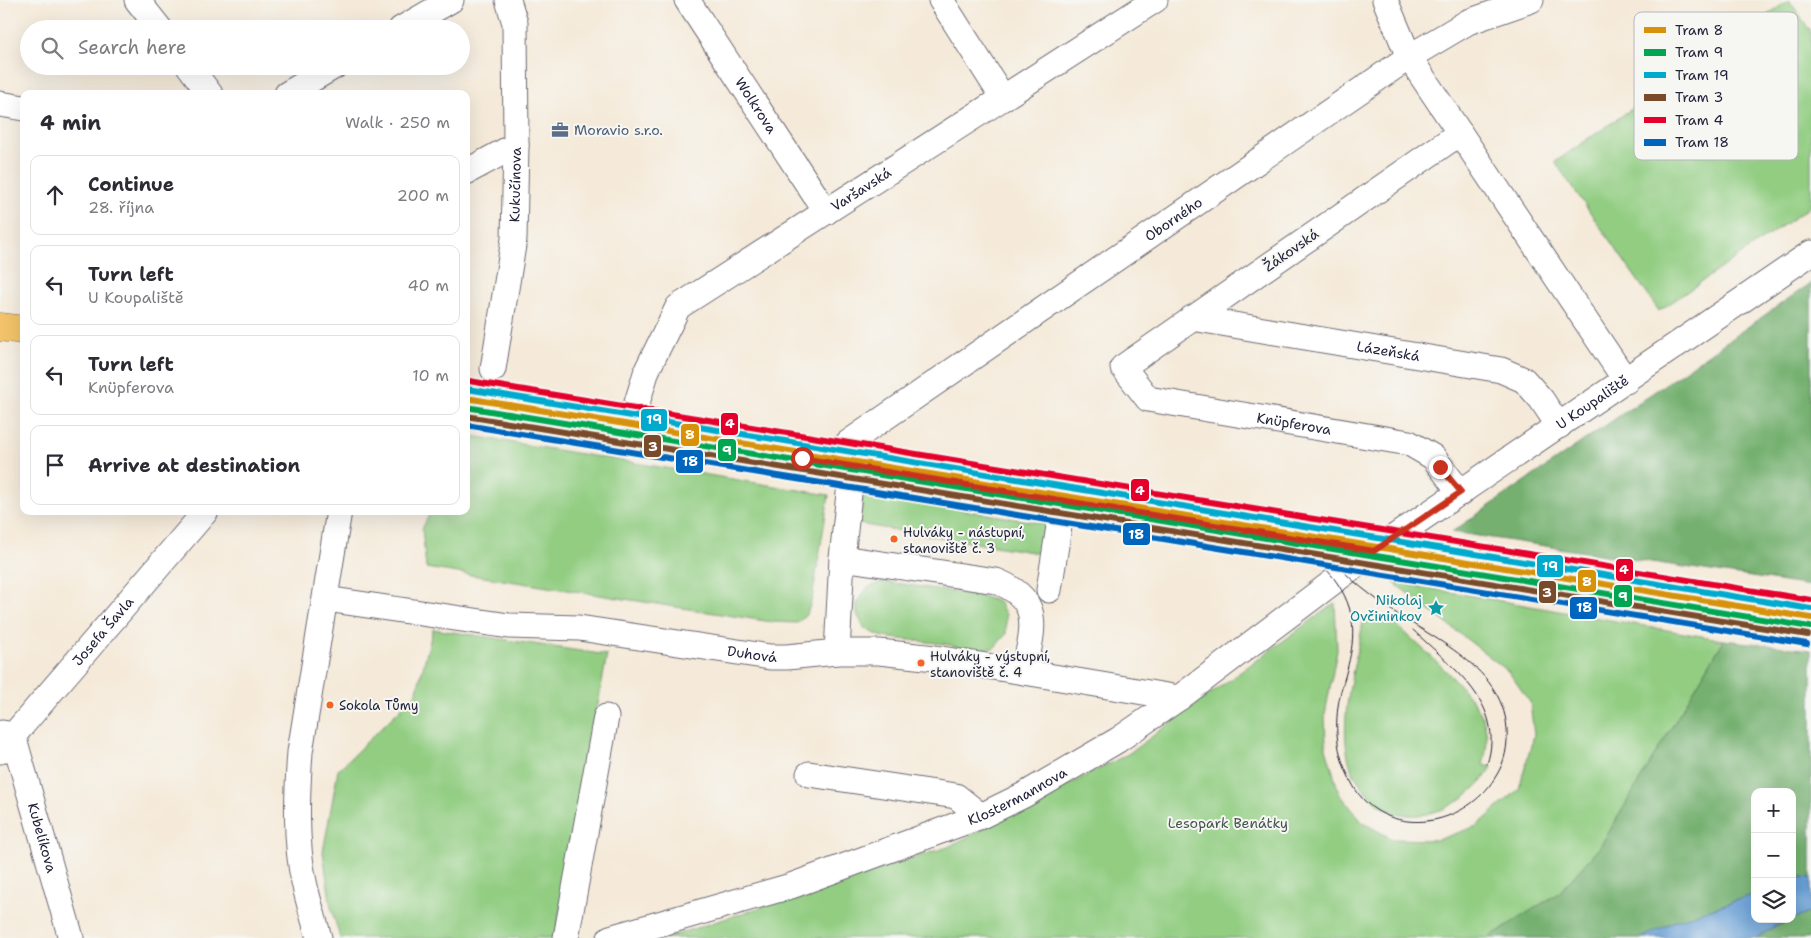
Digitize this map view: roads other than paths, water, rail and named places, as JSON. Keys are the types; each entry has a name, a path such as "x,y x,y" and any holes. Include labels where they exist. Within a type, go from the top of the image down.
{"main road":[{"path":"0,327 20,330"},
{"path":"470,404 1811,622"}],"street":[{"path":"137,0 153,20"},
{"path":"417,20 451,0"},
{"name":"Kukučínova","path":"493,368 514,239 516,144 515,23 508,0"},
{"name":"Wolkrova","path":"687,0 826,212"},
{"path":"941,0 1003,98"},
{"name":"Varšavská","path":"631,430 647,370 678,307 1155,0"},
{"path":"1386,0 1409,57 1626,381"},
{"name":"Oborného","path":"842,464 848,443 1409,57 1468,22 1530,0"},
{"path":"196,75 207,90"},
{"path":"294,90 320,75"},
{"path":"0,104 20,107"},
{"name":"Žákovská","path":"1123,367 1460,133"},
{"path":"470,170 516,144"},
{"name":"U Koupaliště","path":"1374,551 1626,381 1811,253"},
{"name":"Lázeňská","path":"1192,318 1501,370 1524,380 1541,399 1559,426"},
{"name":"Knüpferova","path":"1123,367 1148,400 1409,443 1433,457 1461,492"},
{"path":"837,652 842,558 842,464"},
{"path":"1049,590 1063,501"},
{"name":"Josefa Šavla","path":"4,740 202,515"},
{"path":"319,938 304,880 298,827 298,780 300,752 338,515"},
{"name":"Klostermannova","path":"610,938 791,886 980,816 1024,795 1118,740 1180,698 1374,551"},
{"path":"842,558 996,581 1011,587 1022,596 1030,610 1033,626 1024,672"},
{"name":"Duhová","path":"326,599 509,626 579,628 770,658 837,652 888,653 1024,672 1180,698"},
{"path":"566,938 606,717"},
{"name":"Kubelíkova","path":"4,740 71,938"},
{"path":"809,774 956,796 980,816"}],"water":[{"path":"1811,878 1811,912 1796,918 1796,879"},
{"path":"1751,895 1751,923 1784,923 1756,938 1641,938 1675,921"}],"tram line":[{"name":"4","path":"470,381 1811,600"},
{"name":"19","path":"470,389 1811,609"},
{"name":"8","path":"470,399 1811,618"},
{"name":"9","path":"470,408 1810,627"},
{"name":"3","path":"470,417 1808,635"},
{"name":"18","path":"470,426 1807,644"},
{"path":"1278,540 1301,550 1322,565 1338,584 1349,607 1352,618 1353,639 1337,712 1337,734 1340,755 1359,794 1367,803 1383,814 1414,822 1430,821 1456,813 1479,797 1491,784 1502,765 1507,742 1507,729 1502,706 1491,686 1458,653 1398,614 1361,587 1321,548 1305,539 1284,532"},
{"path":"1413,630 1472,688 1482,705 1489,723 1491,742 1487,764"}],"place":[{"name":"Moravio s.r.o.","path":"560,130"},
{"name":"Hulváky - nástupní, stanoviště č. 3","path":"894,539"},
{"name":"Nikolaj Ovčininkov","path":"1436,608"},
{"name":"Hulváky - výstupní, stanoviště č. 4","path":"921,663"},
{"name":"Sokola Tůmy","path":"330,705"}],"park label":[{"name":"Lesopark Benátky","path":"1228,823"}]}
